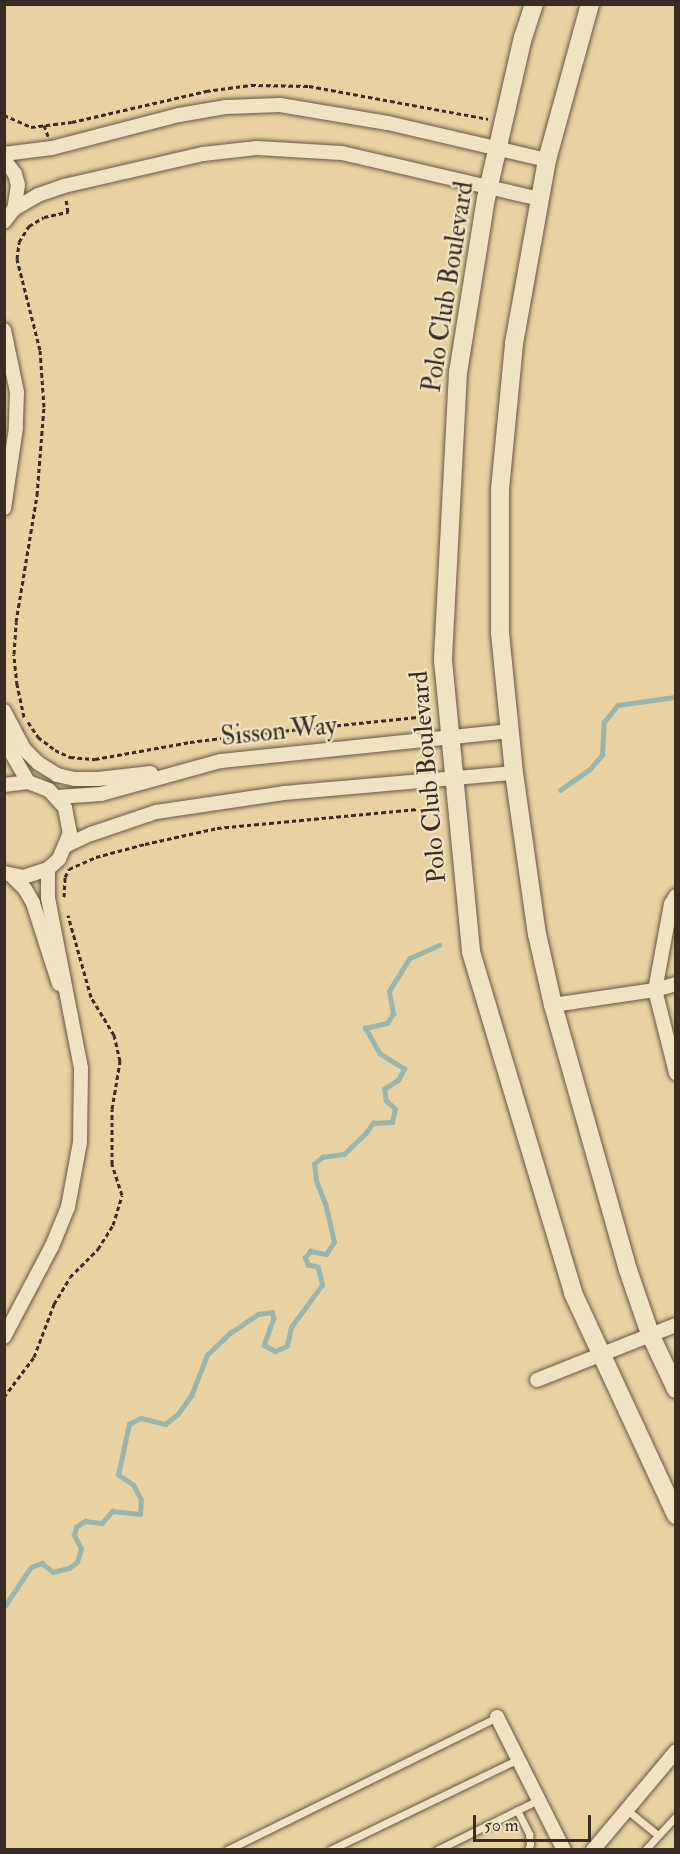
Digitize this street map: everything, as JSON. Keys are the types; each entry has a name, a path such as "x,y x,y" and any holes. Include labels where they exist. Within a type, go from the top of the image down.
{"street":[{"name":"Polo Club Boulevard","path":"534,4 523,37 489,187 458,372 443,660 450,737 446,779 471,952 573,1293 675,1515"},
{"path":"590,4 547,160 514,344 500,490 500,633 514,773 537,934 553,1005 628,1270 650,1334 675,1389"},
{"path":"4,154 52,148 179,115 226,107 280,105 388,123 547,160"},
{"path":"4,222 14,209 38,195 64,186 203,154 256,148 342,153 539,199"},
{"path":"4,159 15,174 18,186 14,209"},
{"path":"4,330 17,392 16,428 5,506"},
{"path":"4,711 24,749 38,763 57,775 75,779 110,778 221,761"},
{"path":"4,722 12,754 28,782"},
{"name":"Sisson Way","path":"57,797 101,794 221,761 510,731"},
{"path":"67,845 91,834 156,812 284,793 514,773"},
{"path":"4,784 28,782 39,784 57,797 69,820 67,845 59,859 48,869 24,877 8,874"},
{"path":"4,1337 52,1246 68,1207 80,1142 81,1068 48,898 48,869"},
{"path":"8,874 25,889 33,903 72,1023"},
{"path":"675,896 671,904 655,990 675,1073"},
{"path":"553,1005 655,990 675,984"},
{"path":"537,1380 675,1325"},
{"path":"497,1718 564,1850"},
{"path":"593,1850 675,1750"}],"lane":[{"path":"227,1850 497,1718"},
{"path":"330,1850 518,1760"},
{"path":"437,1850 538,1800"},
{"path":"517,1810 529,1834 528,1850"},
{"path":"627,1810 657,1834"},
{"path":"645,1850 675,1816"}],"path":[{"path":"44,125 52,148"},
{"path":"64,186 68,212 44,217 28,226 19,242 17,259 40,350 44,408 42,449 16,622 14,654 17,685 24,717 38,737 70,757 95,759 190,742 427,716 431,739"},
{"path":"64,900 65,877 69,869 96,857 217,828 443,807 446,779"},
{"path":"4,1397 34,1357 54,1304 70,1277 98,1249 113,1225 122,1195 112,1164 112,1109 120,1061 114,1035 91,997 67,912"}],"waterway":[{"path":"560,790 589,770 602,755 604,722 618,705 676,697"},
{"path":"4,1607 31,1567 42,1563 53,1572 69,1568 77,1562 81,1549 74,1535 76,1527 85,1521 102,1523 112,1511 140,1514 141,1500 133,1485 118,1475 129,1424 141,1418 165,1424 177,1415 191,1396 207,1355 230,1333 258,1314 272,1312 274,1318 264,1345 275,1351 287,1346 291,1327 322,1285 318,1267 308,1265 305,1258 310,1251 326,1254 334,1242 325,1204 316,1180 314,1164 322,1157 344,1154 373,1123 392,1122 395,1109 386,1101 384,1089 398,1080 404,1069 380,1054 365,1028 387,1023 393,1014 389,991 410,958 439,945"}]}
